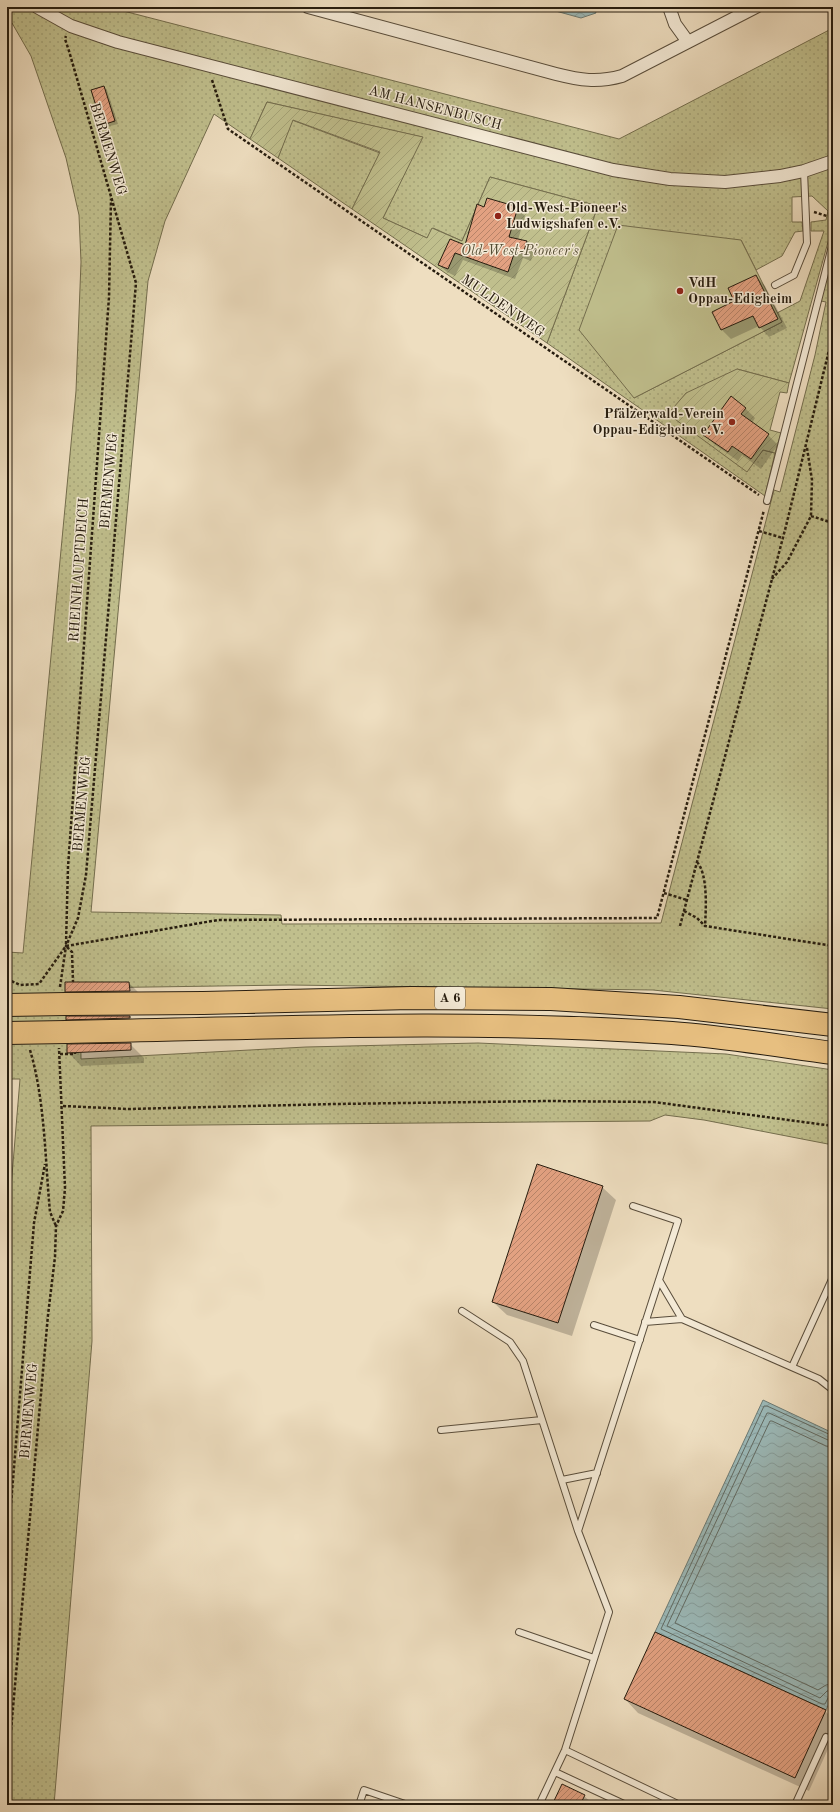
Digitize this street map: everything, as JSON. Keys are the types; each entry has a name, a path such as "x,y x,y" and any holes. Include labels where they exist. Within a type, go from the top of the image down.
{"highway":[{"name":"A 6","path":"7,1005 203,1003 411,998 551,999 679,1007 833,1024"},
{"name":"A 6","path":"7,1033 63,1041 445,1026 550,1028 674,1033 833,1053"}],"street":[{"name":"AM HANSENBUSCH","path":"37,7 71,26 118,42 613,170 670,179 725,182 804,172 833,161"},
{"path":"308,7 582,80 606,81 622,76 756,7"},
{"path":"669,7 675,24 688,42"}],"lane":[{"path":"775,285 794,275 807,243 804,172"},
{"path":"767,501 833,242"},
{"path":"578,1531 678,1221 632,1206"},
{"path":"792,1367 833,1277"},
{"path":"659,1280 682,1319"},
{"path":"462,1311 510,1342 523,1361 578,1531 609,1612 565,1750 539,1805"},
{"path":"645,1322 682,1319 819,1379 833,1390"},
{"path":"594,1325 640,1340"},
{"path":"441,1430 542,1420"},
{"path":"562,1480 597,1473"},
{"path":"519,1632 594,1658"},
{"path":"795,1805 826,1737"},
{"path":"565,1750 680,1805"},
{"path":"554,1772 626,1805"},
{"path":"359,1805 364,1790 408,1805"}],"path":[{"name":"BERMENWEG","path":"7,979 20,985 39,984 66,946 78,918 86,875 136,283 65,39 71,26"},
{"name":"MULDENWEG","path":"214,66 211,77 228,129 767,501"},
{"name":"RHEINHAUPTDEICH","path":"66,946 68,867 109,297 111,194"},
{"path":"806,210 833,218"},
{"path":"680,926 783,538 833,334"},
{"path":"772,580 787,562 811,516 812,480 806,446"},
{"path":"66,946 218,920 657,918 767,501"},
{"path":"811,516 833,522"},
{"path":"759,531 783,538"},
{"path":"697,862 702,868 706,908 705,926"},
{"path":"664,893 687,900"},
{"path":"684,911 697,918 705,926 833,946"},
{"path":"66,946 72,952 73,982"},
{"name":"BERMENWEG","path":"7,1776 48,1315 55,1257 56,1226 63,1211 65,1188 60,1054 63,1041"},
{"path":"60,1054 75,1053"},
{"path":"36,1069 50,1212 56,1226"},
{"path":"63,1106 128,1110 367,1103 548,1101 654,1102 833,1126"},
{"path":"7,1553 34,1223 45,1164"}],"green space":[{"path":"7,7 108,7 619,139 833,28 833,224 789,383 737,369 747,471 763,450 775,453 765,496 547,343 598,206 490,177 462,241 433,228 427,238 383,218 422,137 267,102 250,139 214,114 165,221 148,281 91,912 281,915 282,924 661,923 774,490 780,492 815,355 826,302 821,301 833,251 833,929 828,949 833,950 833,1009 653,990 289,985 80,988 81,1059 306,1047 478,1043 726,1054 833,1070 833,1145 704,1120 665,1115 650,1121 91,1126 92,1341 54,1805 7,1805 7,1236 20,1079 7,1079 7,952 23,953 76,391 81,262 79,215 66,158 31,56 12,23 7,20","holes":["812,196 828,211 826,220 811,222 811,231 824,231 800,301 777,313 782,322 634,398 741,240 756,270 782,256 795,232 803,231 802,222 792,222 792,197"]},
{"name":"Old-West-Pioneer's","path":"267,102 423,137 383,218 427,238 432,228 462,241 490,177 598,206 547,343 352,209 380,152 293,120 278,158 250,139"},
{"path":"292,120 380,153 352,209 278,158"},
{"name":"VdH Oppau-Edigheim","path":"618,225 741,240 782,322 634,398 579,330"},
{"path":"737,369 789,383 787,393 780,392 770,430 781,433 775,453 763,450 747,472 668,414 686,393"}],"water":[{"path":"541,7 594,7 596,13 581,18"},
{"path":"763,1400 833,1433 833,1695 826,1710 655,1632"}],"building":[{"path":"104,86 115,121 102,125 91,90"},
{"path":"487,198 518,207 509,237 527,241 523,254 515,251 508,272 455,253 448,269 438,265 450,239 465,245 477,204 484,207"},
{"path":"756,275 778,319 759,328 753,316 721,330 712,312 734,301 728,288"},
{"name":"Pfälzerwald-Verein Oppau-Edigheim e.V.","path":"731,396 746,408 741,414 769,434 751,459 732,446 728,452 703,435"},
{"path":"65,982 129,982 130,991 65,992"},
{"path":"66,1016 130,1016 130,1018 66,1020"},
{"path":"131,1043 131,1050 67,1053 67,1044"},
{"path":"537,1164 603,1186 558,1323 492,1302"},
{"path":"655,1632 826,1710 795,1778 624,1699"},
{"path":"562,1784 585,1795 580,1805 552,1805"}],"place":[{"name":"Old-West-Pioneer's Ludwigshafen e.V.","path":"498,216"},
{"name":"VdH Oppau-Edigheim","path":"680,291"},
{"name":"Pfälzerwald-Verein Oppau-Edigheim e.V.","path":"732,422"}]}
